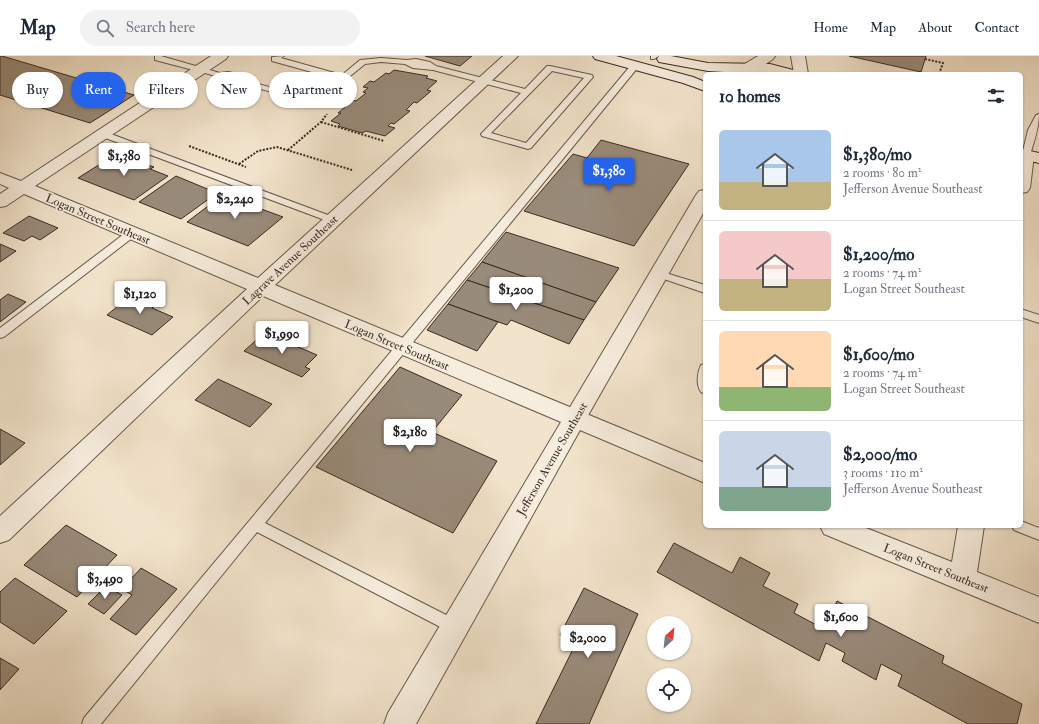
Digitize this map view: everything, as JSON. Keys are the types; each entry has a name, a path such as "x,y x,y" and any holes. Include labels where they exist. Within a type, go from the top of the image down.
{"street":[{"path":"0,202 222,56"},
{"name":"Lagrave Avenue Southeast","path":"0,532 261,287 511,56"},
{"path":"600,56 688,80 703,86"},
{"path":"654,56 708,67 775,69 785,72"},
{"path":"733,72 746,68 768,56"},
{"path":"798,56 801,72"},
{"path":"1023,180 1029,156"},
{"name":"Logan Street Southeast","path":"0,178 574,420 703,472"},
{"name":"Jefferson Avenue Southeast","path":"399,724 703,198"},
{"name":"Logan Street Southeast","path":"838,528 1039,610"},
{"path":"963,579 971,528"}],"lane":[{"path":"280,56 276,59 322,72"},
{"path":"366,56 381,60 407,62 411,65 423,68 433,68 485,80 526,92"},
{"path":"158,58 220,75 221,79 233,82 240,81 269,89"},
{"path":"350,72 363,62 381,60"},
{"path":"90,724 403,348 635,66"},
{"path":"550,68 589,77 528,146 485,134 526,92 550,68"},
{"path":"1029,156 1032,130 1039,117"},
{"path":"103,134 333,220"},
{"path":"0,334 132,233"},
{"path":"659,274 703,288"},
{"path":"1023,314 1039,319"},
{"path":"256,525 455,627"},
{"path":"1023,528 1039,534"}],"path":[{"path":"925,60 943,63 940,72"},
{"path":"321,122 384,141"},
{"path":"182,144 246,167"},
{"path":"238,164 258,151 277,147 352,170"}],"building":[{"path":"0,56 56,72 12,72 12,99 0,95"},
{"path":"425,56 472,56 460,66"},
{"path":"849,56 926,56 921,72"},
{"path":"394,70 428,76 426,78 437,81 427,90 431,91 417,103 414,102 406,110 410,111 394,124 391,123 388,126 395,128 385,136 366,131 362,133 338,126 340,124 331,121 341,113 338,113 344,108 357,108 357,100 366,93 363,92 368,88 363,87 370,81 374,82 386,73 389,74"},
{"path":"63,74 71,76 71,108 114,108 90,123 42,108 63,108"},
{"path":"126,93 134,95 126,100"},
{"path":"601,140 689,164 634,246 524,211 573,154 587,158"},
{"path":"116,154 154,167 150,169 168,176 134,200 78,178"},
{"path":"176,176 217,193 181,219 139,202"},
{"path":"224,194 283,217 248,246 187,222"},
{"path":"29,216 58,228 40,240 32,236 24,241 3,233"},
{"path":"506,232 619,268 596,302 482,262"},
{"path":"0,244 16,251 0,262"},
{"path":"482,262 596,302 584,320 467,280"},
{"path":"467,280 584,320 569,344 511,320 507,325 448,304"},
{"path":"8,294 26,302 0,322 0,300"},
{"path":"133,294 157,304 152,308 173,317 152,335 107,315"},
{"path":"448,304 498,322 477,351 427,330"},
{"path":"261,336 279,344 282,340 317,355 305,367 310,369 302,377 244,351"},
{"path":"400,367 462,395 432,432 497,461 453,533 316,467"},
{"path":"218,379 272,404 250,427 195,400"},
{"path":"0,429 25,443 0,465"},
{"path":"66,525 117,555 77,597 24,565"},
{"path":"674,543 732,573 740,557 770,573 763,586 798,604 794,613 824,629 837,601 944,656 942,663 1022,704 1017,724 968,724 898,686 902,675 881,664 876,680 842,661 845,653 826,643 819,661 657,572"},
{"path":"141,568 177,589 136,635 110,619 132,595 122,589"},
{"path":"15,578 67,611 34,644 0,622 0,592"},
{"path":"106,586 122,595 104,614 88,604"},
{"path":"584,588 638,614 589,724 536,724 576,643 560,635"},
{"path":"0,658 19,669 0,690"}]}
